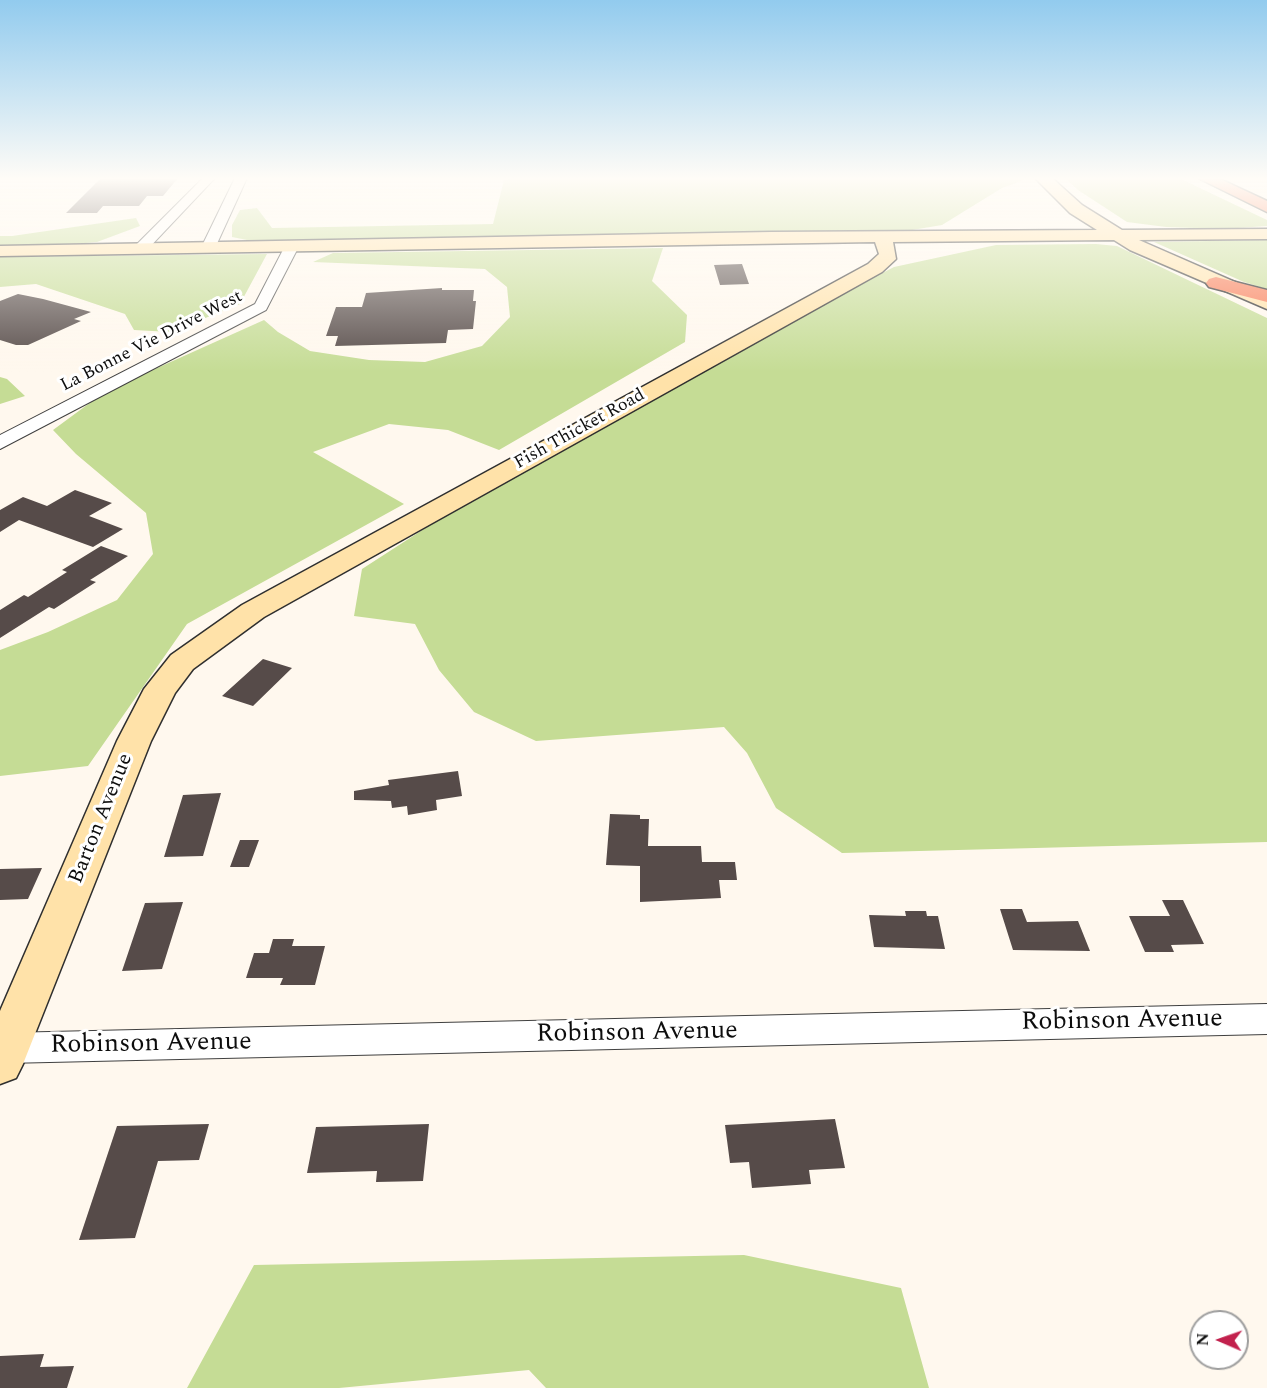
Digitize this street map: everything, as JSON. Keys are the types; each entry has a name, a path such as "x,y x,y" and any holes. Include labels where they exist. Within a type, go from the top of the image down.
{"highway":[{"path":"1216,283 1267,296"}],"street":[{"path":"140,249 146,243"},
{"path":"208,248 210,243"},
{"path":"0,251 504,243"},
{"name":"Fish Thicket Road","path":"253,611 874,268 887,259 888,250 885,243"},
{"path":"1132,243 1216,283 1267,303"},
{"name":"La Bonne Vie Drive West","path":"0,442 261,307 292,246"},
{"name":"Barton Avenue","path":"3,1056 134,741 160,689 182,662 253,611"},
{"name":"Robinson Avenue","path":"3,1056 1267,1019"}],"green space":[{"path":"0,243 88,243 17,249 0,248"},
{"path":"1156,243 1267,243 1267,289 1244,282"},
{"path":"1096,244 1117,246 1267,318 1267,842 842,853 776,808 747,753 724,727 536,741 474,712 439,670 415,624 354,616 362,569 458,507 797,317 894,267 996,245"},
{"path":"663,248 652,281 687,315 685,342 499,450 448,430 389,424 313,452 404,504 187,624 88,766 0,776 0,650 48,632 117,600 153,554 146,513 76,454 53,430 106,391 264,320 278,332 310,351 369,360 425,362 482,346 510,317 507,287 485,269 313,262 333,253"},
{"path":"267,254 240,304 171,332 134,330 125,314 36,284 0,287 0,257"},
{"path":"0,377 7,379 25,396 0,404"},
{"path":"744,1255 901,1288 929,1388 546,1388 529,1370 339,1388 187,1388 254,1265"}],"building":[{"path":"742,264 749,284 720,285 714,265"},
{"path":"442,288 442,290 474,290 473,301 476,301 473,329 448,330 446,343 335,346 338,336 326,336 336,307 362,307 366,293"},
{"path":"18,294 91,312 74,319 81,321 28,345 16,345 0,340 0,301"},
{"path":"75,490 112,503 89,516 123,529 93,547 19,520 0,532 0,510 23,497 47,506"},
{"path":"101,546 128,556 90,580 96,582 54,609 49,607 0,638 0,610 24,595 28,597 67,572 62,570"},
{"path":"263,659 292,668 253,706 222,696"},
{"path":"458,771 462,796 436,800 437,810 408,815 407,806 392,808 391,801 354,800 354,791 389,785 388,780"},
{"path":"221,793 203,856 164,857 183,795"},
{"path":"610,814 640,815 640,819 649,819 648,846 701,846 702,862 735,862 737,880 719,880 721,898 640,902 640,866 606,865"},
{"path":"240,840 259,840 249,867 230,867"},
{"path":"42,868 28,899 0,900 0,869"},
{"path":"1162,900 1183,900 1204,944 1171,945 1174,952 1145,952 1129,916 1170,916"},
{"path":"183,902 162,969 122,971 145,903"},
{"path":"1000,909 1022,909 1027,922 1078,921 1090,951 1013,950"},
{"path":"905,911 926,911 927,916 938,916 945,949 874,947 869,915 906,916"},
{"path":"273,939 294,939 292,946 325,946 315,985 280,985 283,978 246,978 254,953 269,953"},
{"path":"835,1119 845,1168 809,1170 811,1184 752,1188 749,1162 730,1163 725,1125"},
{"path":"209,1124 199,1160 158,1161 135,1238 79,1240 117,1126"},
{"path":"429,1124 423,1181 376,1182 377,1171 307,1173 316,1127"},
{"path":"44,1354 40,1367 74,1366 67,1388 0,1388 0,1356"}]}
